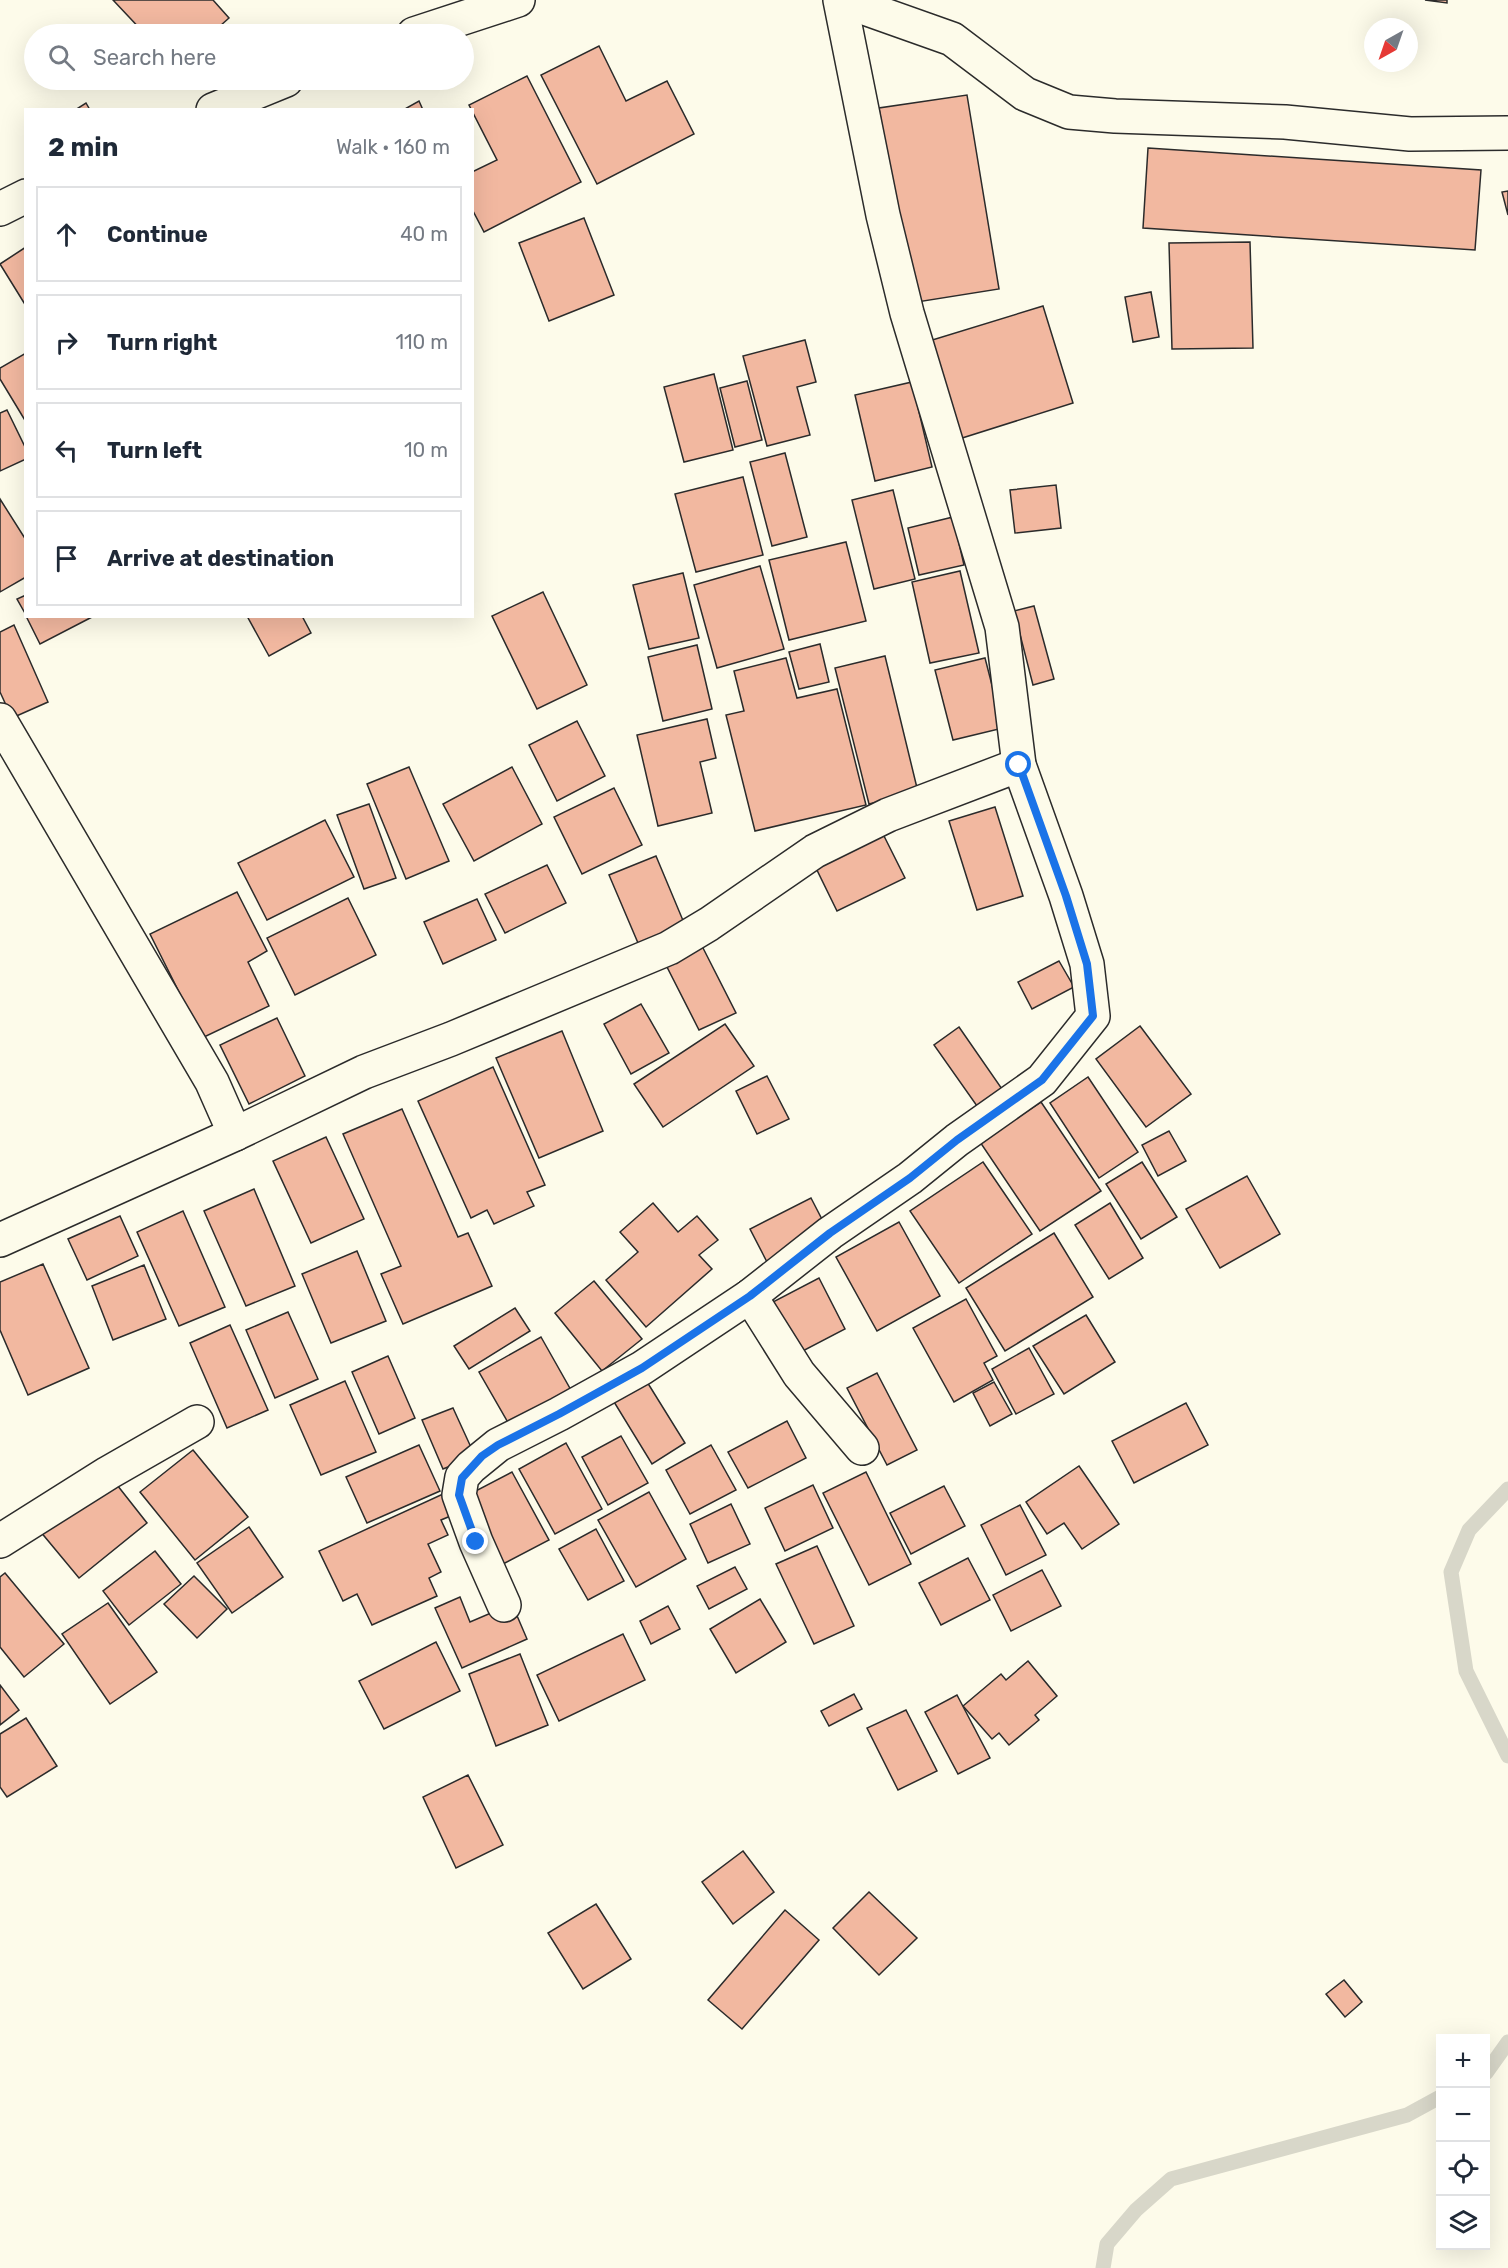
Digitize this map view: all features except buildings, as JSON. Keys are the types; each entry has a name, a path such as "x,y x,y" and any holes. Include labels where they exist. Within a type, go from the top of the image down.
{"street":[{"path":"445,24 518,0"},
{"path":"841,0 952,39 1025,94 1069,112 1115,116 1285,122 1410,134 1508,133"},
{"path":"504,1605 476,1542 459,1495 462,1478 482,1456 498,1445 642,1368 750,1296 830,1233 910,1178 957,1140 1042,1080 1093,1016 1087,964 1066,896 1019,765 1002,627 907,313 883,215 841,0"},
{"path":"218,108 262,90"},
{"path":"0,209 24,197"},
{"path":"0,720 212,1082 236,1134"},
{"path":"0,1240 236,1134 364,1072 451,1039 669,948 709,924 814,851 888,815 1019,765"},
{"path":"750,1296 799,1374 862,1448"},
{"path":"0,1541 108,1473 197,1422"}],"waterway":[{"path":"1508,1489 1469,1530 1451,1572 1466,1671 1508,1756"},
{"path":"1490,2067 1508,2042"},
{"path":"1103,2268 1107,2244 1136,2210 1171,2179 1407,2115 1436,2099"}],"route":[{"path":"476,1542 459,1495 462,1478 482,1456 498,1445 642,1368 750,1296 830,1233 910,1178 957,1140 1042,1080 1093,1016 1087,964 1066,896 1019,765"}]}
